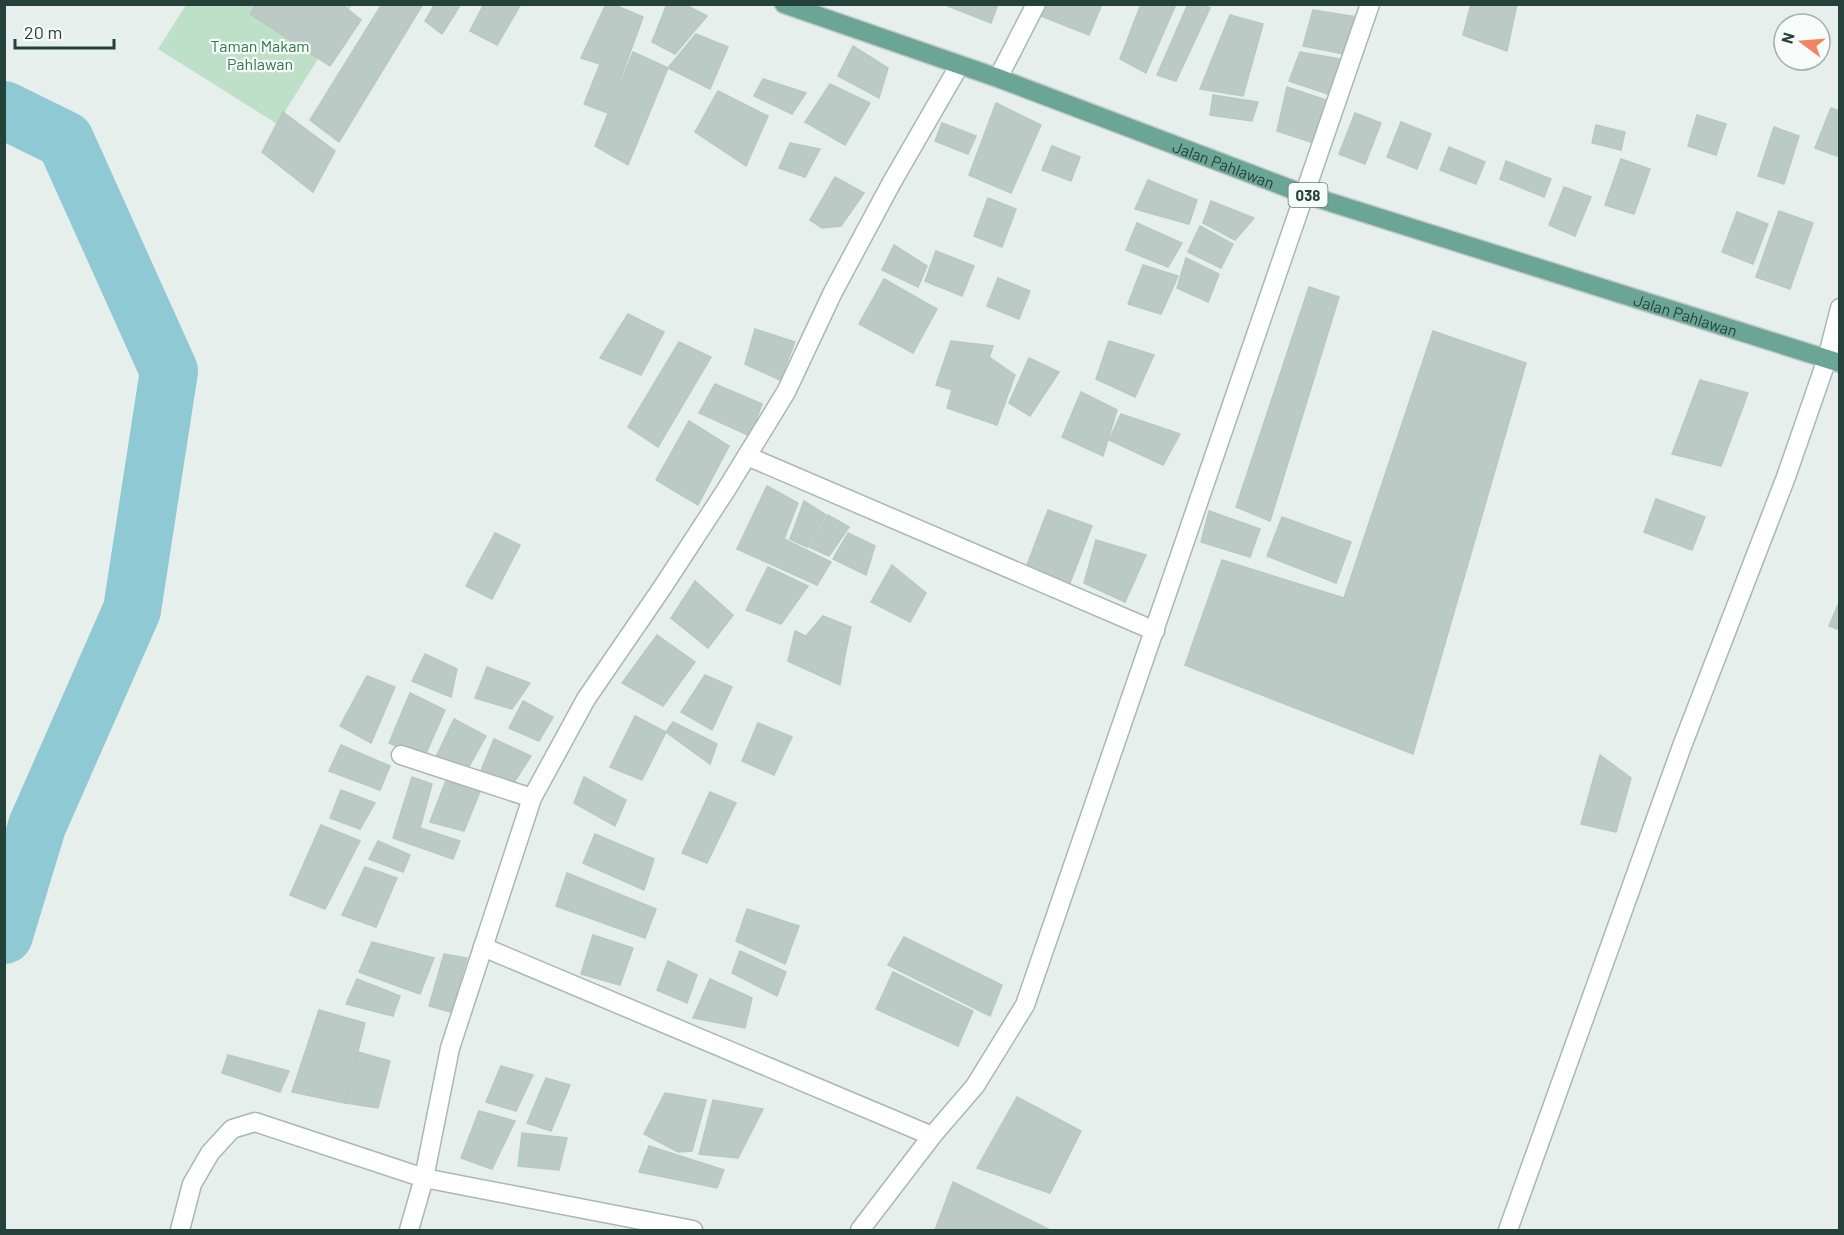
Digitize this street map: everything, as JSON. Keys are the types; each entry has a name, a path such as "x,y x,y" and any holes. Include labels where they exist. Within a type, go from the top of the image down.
{"main road":[{"name":"Jalan Pahlawan","path":"784,4 998,78 1304,194 1833,361"}],"street":[{"path":"998,78 1036,4"},
{"path":"860,1230 932,1136 975,1086 1025,1005 1370,4"},
{"path":"409,1230 424,1178 450,1048 532,798 585,699 662,588 786,392 838,282 959,66"},
{"path":"1508,1230 1682,746 1833,361 1839,308"},
{"path":"747,456 1155,631"},
{"path":"401,755 532,798"},
{"path":"483,947 932,1136"},
{"path":"180,1230 192,1184 210,1153 232,1130 255,1122 424,1178 693,1230"}],"green space":[{"name":"Taman Makam Pahlawan","path":"186,5 352,5 277,124 158,49"}],"building":[{"path":"256,4 341,4 361,20 330,66 250,14"},
{"path":"382,4 423,4 339,142 310,120"},
{"path":"435,4 461,4 442,34 425,21"},
{"path":"484,4 521,4 497,45 470,31"},
{"path":"606,4 612,4 643,17 608,113 584,104 600,64 581,58"},
{"path":"667,4 684,4 707,16 675,54 652,42"},
{"path":"943,4 998,4 991,23"},
{"path":"1039,4 1102,4 1089,35 1036,14"},
{"path":"1141,4 1176,4 1146,73 1120,59"},
{"path":"1188,4 1201,4 1210,8 1176,81 1157,75"},
{"path":"1471,4 1517,4 1507,51 1463,35"},
{"path":"1313,10 1358,17 1343,54 1303,46"},
{"path":"1230,15 1263,24 1243,96 1200,89"},
{"path":"696,34 728,47 710,89 668,68"},
{"path":"853,46 888,68 879,98 838,76"},
{"path":"633,52 668,68 628,165 595,146"},
{"path":"1300,52 1341,59 1328,94 1289,81"},
{"path":"763,79 806,93 792,114 754,96"},
{"path":"830,84 870,103 845,145 805,122"},
{"path":"1287,87 1326,100 1314,143 1277,131"},
{"path":"718,91 768,116 746,166 695,132"},
{"path":"1213,95 1258,102 1252,121 1210,115"},
{"path":"996,103 1041,125 1011,193 969,175"},
{"path":"1831,108 1840,111 1840,150 1837,156 1815,148"},
{"path":"283,112 335,151 313,192 262,152"},
{"path":"1355,113 1381,123 1365,164 1339,154"},
{"path":"1697,115 1726,124 1716,155 1688,146"},
{"path":"1401,122 1431,134 1417,169 1387,157"},
{"path":"942,123 976,136 968,154 935,141"},
{"path":"1596,125 1625,132 1621,150 1592,143"},
{"path":"1774,127 1799,136 1784,184 1758,176"},
{"path":"790,143 820,149 805,177 779,168"},
{"path":"1052,146 1080,157 1071,181 1042,170"},
{"path":"1449,147 1485,162 1476,184 1440,170"},
{"path":"1621,159 1650,169 1634,214 1605,205"},
{"path":"1506,161 1551,179 1544,197 1500,179"},
{"path":"835,177 864,193 841,226 822,228 810,220"},
{"path":"1148,180 1197,200 1189,224 1135,209"},
{"path":"1564,187 1591,197 1575,236 1549,225"},
{"path":"988,198 1016,209 1002,247 974,236"},
{"path":"1211,201 1254,218 1235,240 1203,223"},
{"path":"1779,211 1813,223 1790,289 1756,277"},
{"path":"1737,212 1768,224 1753,264 1722,252"},
{"path":"1137,223 1182,243 1168,267 1126,250"},
{"path":"1200,226 1233,244 1221,268 1188,252"},
{"path":"894,245 927,266 918,287 882,270"},
{"path":"936,251 974,266 962,296 925,281"},
{"path":"1186,258 1219,274 1208,302 1177,288"},
{"path":"1143,265 1178,276 1161,314 1128,304"},
{"path":"998,278 1030,291 1019,319 987,306"},
{"path":"884,279 937,309 913,353 859,324"},
{"path":"1309,287 1339,297 1270,521 1236,507"},
{"path":"628,314 664,332 641,375 600,358"},
{"path":"755,329 795,342 780,380 745,364"},
{"path":"1433,331 1526,363 1413,754 1185,665 1222,560 1344,598"},
{"path":"951,341 993,346 976,397 936,385"},
{"path":"1109,341 1154,355 1135,397 1096,379"},
{"path":"679,342 711,357 658,447 628,427"},
{"path":"989,357 1015,375 997,425 947,408 952,390 976,397"},
{"path":"1029,358 1059,372 1030,416 1009,403"},
{"path":"1700,380 1748,393 1721,466 1672,454"},
{"path":"715,384 762,404 750,436 699,413"},
{"path":"1081,392 1117,410 1103,456 1062,437"},
{"path":"1121,414 1180,434 1163,465 1109,440"},
{"path":"689,421 729,446 698,505 656,480"},
{"path":"767,486 798,503 784,539 831,562 817,585 737,549"},
{"path":"1656,499 1705,517 1692,550 1644,532"},
{"path":"804,501 826,515 807,547 790,539"},
{"path":"1048,510 1092,526 1068,588 1025,570"},
{"path":"1209,511 1260,529 1250,557 1201,542"},
{"path":"828,515 849,527 829,556 809,547"},
{"path":"1282,517 1351,542 1336,583 1267,556"},
{"path":"495,533 520,545 492,599 466,586"},
{"path":"848,533 875,546 866,575 833,559"},
{"path":"1096,540 1146,555 1125,602 1084,583"},
{"path":"892,565 926,593 910,622 871,602"},
{"path":"768,567 808,586 781,624 746,610"},
{"path":"695,581 733,615 708,648 671,618"},
{"path":"1840,600 1840,630 1829,626"},
{"path":"823,616 851,627 845,655 806,636"},
{"path":"795,631 845,655 840,685 788,661"},
{"path":"657,635 695,662 663,706 622,683"},
{"path":"425,654 457,669 451,697 412,681"},
{"path":"487,667 530,683 512,709 475,698"},
{"path":"705,675 732,687 712,730 681,712"},
{"path":"367,676 395,687 371,743 340,726"},
{"path":"410,693 445,710 424,758 389,743"},
{"path":"523,701 553,717 539,741 509,728"},
{"path":"635,716 666,732 642,780 610,767"},
{"path":"454,719 486,736 467,770 436,757"},
{"path":"673,722 717,744 710,764 666,732"},
{"path":"758,723 792,737 774,775 742,761"},
{"path":"494,739 531,756 511,787 480,773"},
{"path":"341,745 390,766 380,790 329,771"},
{"path":"1600,755 1631,778 1616,832 1581,824"},
{"path":"412,777 432,784 420,828 460,841 453,859 393,838"},
{"path":"584,777 626,800 615,826 574,803"},
{"path":"447,778 481,789 464,831 430,822"},
{"path":"341,790 375,803 360,829 330,818"},
{"path":"710,792 736,803 707,863 682,853"},
{"path":"321,825 360,841 325,909 290,895"},
{"path":"595,834 654,859 644,890 583,863"},
{"path":"378,841 410,855 403,872 369,859"},
{"path":"365,867 397,878 376,927 342,915"},
{"path":"567,873 656,909 645,938 556,906"},
{"path":"747,909 799,926 785,964 736,941"},
{"path":"593,935 633,948 620,985 581,974"},
{"path":"904,937 1002,985 990,1016 888,965"},
{"path":"372,942 434,958 420,994 359,972"},
{"path":"740,951 786,972 777,996 732,973"},
{"path":"444,954 467,958 451,1012 429,1006"},
{"path":"668,961 697,975 687,1003 657,990"},
{"path":"893,972 973,1011 958,1046 876,1009"},
{"path":"357,979 400,996 393,1016 346,1004"},
{"path":"710,979 752,998 745,1028 693,1018"},
{"path":"319,1010 365,1023 345,1103 292,1092"},
{"path":"358,1052 390,1061 378,1108 345,1103"},
{"path":"228,1055 289,1071 280,1092 222,1073"},
{"path":"501,1066 533,1075 516,1111 486,1102"},
{"path":"546,1078 570,1085 551,1131 527,1123"},
{"path":"665,1093 706,1100 692,1151 678,1152 644,1134"},
{"path":"1017,1097 1081,1131 1050,1193 977,1168"},
{"path":"713,1100 763,1109 738,1158 699,1154"},
{"path":"479,1111 515,1121 492,1169 461,1158"},
{"path":"522,1133 567,1138 559,1170 518,1166"},
{"path":"649,1146 724,1170 717,1188 639,1172"},
{"path":"953,1182 1050,1230 935,1230"}],"waterway":[{"path":"4,110 65,140 169,371 132,610 37,826 4,935"}]}
